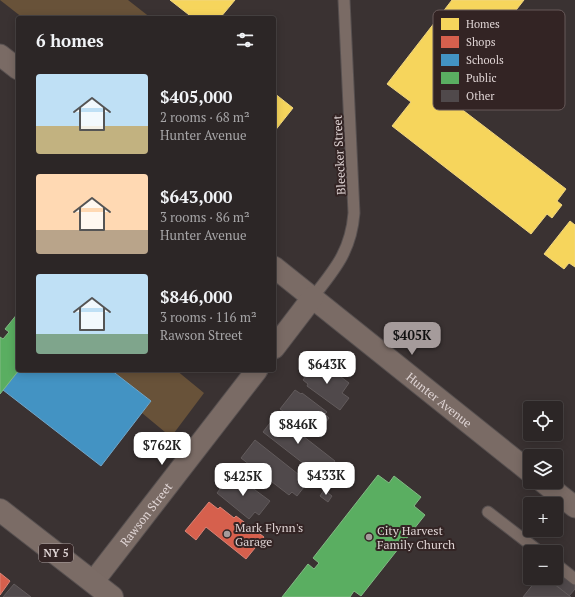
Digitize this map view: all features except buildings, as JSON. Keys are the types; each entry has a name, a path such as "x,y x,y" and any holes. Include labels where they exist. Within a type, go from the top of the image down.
{"main road":[{"name":"NY 5","path":"0,510 112,597"}],"street":[{"path":"0,55 16,67"},
{"name":"Hunter Avenue","path":"276,269 523,466"},
{"path":"276,345 313,297"},
{"name":"Rawson Street","path":"93,582 255,372"},
{"path":"551,489 575,507"}],"lane":[{"name":"Bleecker Street","path":"313,297 339,264 354,223 344,0"},
{"path":"488,512 531,545"},
{"path":"563,570 575,579"}],"shaded area":[{"path":"0,0 128,0 148,16 20,16"},
{"path":"114,372 178,372 204,393 171,437 142,413 151,401"}],"place":[{"name":"Mark Flynn's Garage","path":"227,534"},
{"name":"City Harvest Family Church","path":"369,537"}]}
